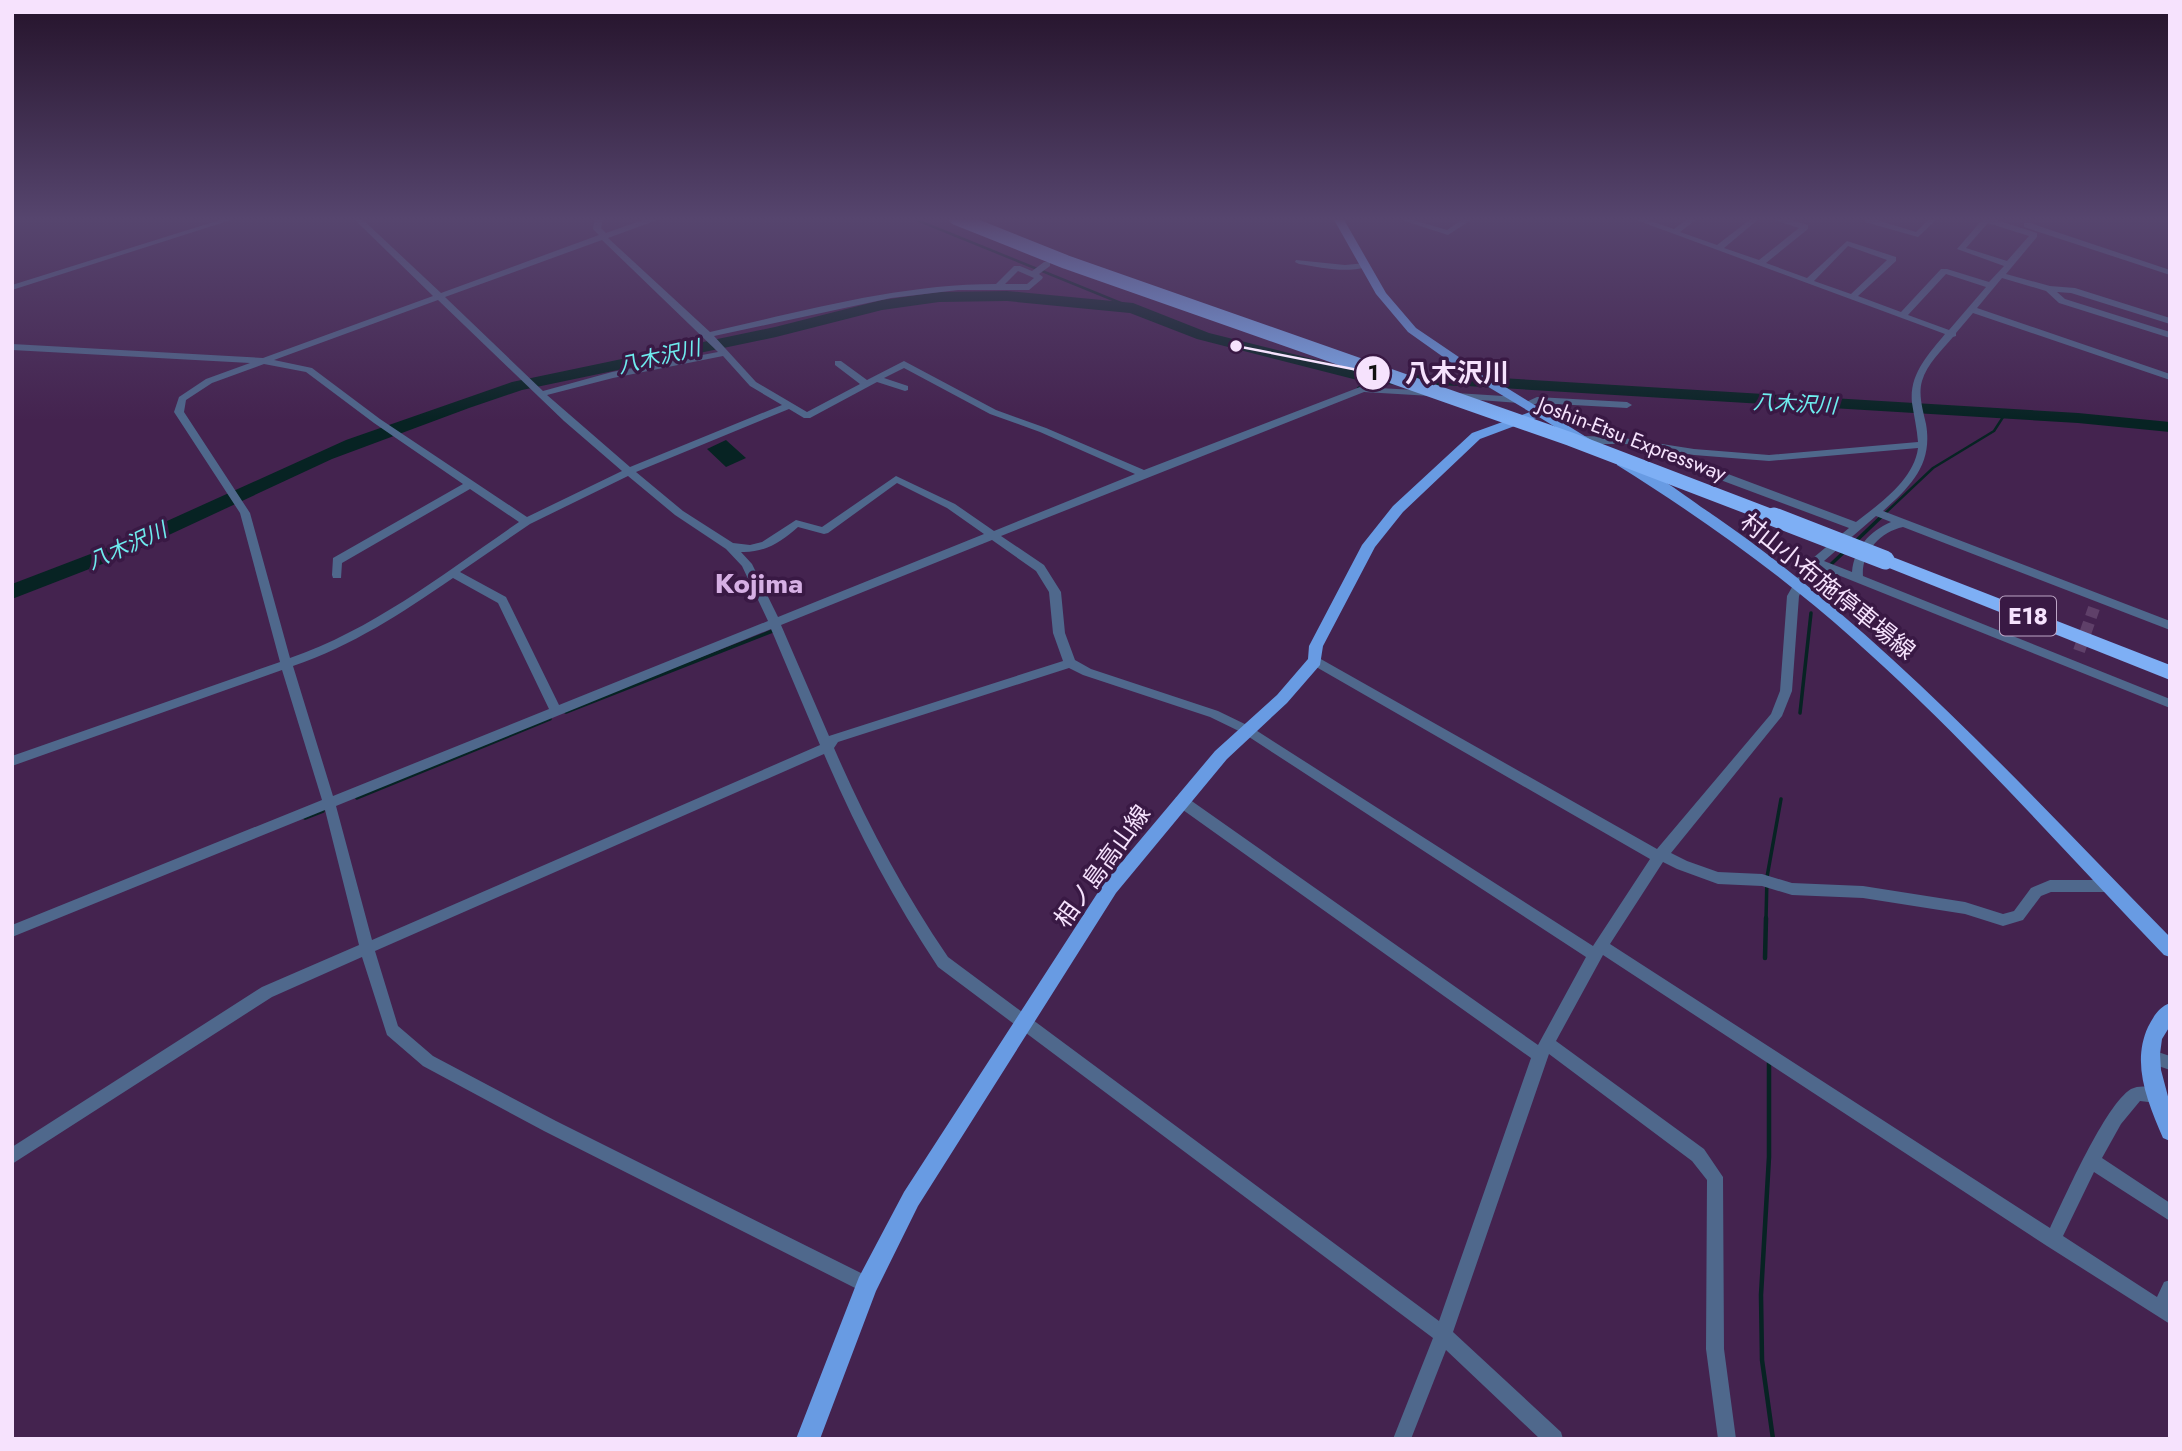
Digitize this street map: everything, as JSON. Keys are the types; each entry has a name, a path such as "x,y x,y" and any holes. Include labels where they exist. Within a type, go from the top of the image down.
{"highway":[{"name":"Joshin-Etsu Expressway","path":"1133,286 1547,430 2170,660"},
{"name":"Joshin-Etsu Expressway","path":"1159,286 1492,400 1888,555 2170,673"}],"main road":[{"name":"村山小布施停車場線","path":"1377,286 1412,330 1525,404 1687,502 1797,585 1886,660 1966,737 2170,949"},
{"name":"相ノ島高山線","path":"808,1439 867,1285 911,1199 1110,888 1181,801 1247,730 1282,699 1315,661 1316,646 1369,545 1398,509 1476,436 1525,404"},
{"path":"2170,1012 2156,1031 2149,1056 2157,1096 2170,1131"}],"street":[{"path":"428,286 539,392 679,513 730,546 747,564 776,622 828,747 913,922 943,962 1443,1335 1554,1439"},
{"path":"471,286 198,386 180,403 179,412 245,513 286,664 329,802 370,950 376,982 392,1030 428,1061 550,1126 867,1285"},
{"path":"655,286 753,384 787,407 807,416 904,364 993,412 1052,433 1144,474"},
{"path":"708,336 891,295 958,287 1031,286"},
{"path":"1823,286 1952,334"},
{"path":"1852,296 1863,286"},
{"path":"1903,315 1930,286"},
{"path":"1402,1439 1443,1335 1543,1049 1598,950 1660,856 1768,728 1783,705 1788,676 1793,596 1797,585 1825,565 1858,527 1879,514 1911,477 1920,462 1923,445 1917,382 1927,363 1992,286"},
{"path":"2038,286 2072,290 2170,321"},
{"path":"2049,289 2062,301 2170,335"},
{"path":"1972,309 2170,377"},
{"path":"12,347 264,361 309,370 404,440 526,522"},
{"path":"539,392 725,353"},
{"path":"838,363 871,382 905,387"},
{"path":"12,931 994,534 1363,389 1525,404 1537,400 1627,405"},
{"path":"12,761 286,664 361,633 526,522 632,470 787,407"},
{"path":"1583,439 1769,458 1923,445"},
{"path":"1654,445 1663,455 1858,527"},
{"path":"730,546 751,551 776,541 796,523 824,531 896,479 951,506 1040,568 1055,592 1059,633 1070,663 1087,672 1214,714 1247,730 1598,950 2165,1312 2170,1287"},
{"path":"337,575 337,561 470,484"},
{"path":"1879,514 2096,603 2170,626"},
{"path":"1858,579 1858,560 1879,532 1886,527 1903,523"},
{"path":"1825,565 2170,704"},
{"path":"453,573 502,600 556,712"},
{"path":"2074,664 2079,651"},
{"path":"1315,661 1660,856 1718,878 1766,882 1792,889 1863,892 1956,907 2003,920 2018,916 2036,892 2050,886 2107,886"},
{"path":"12,1156 267,992 370,950 828,747 834,739 1070,663"},
{"path":"1181,801 1698,1155 1715,1177 1715,1349 1727,1439"},
{"path":"2149,1056 2170,1063"},
{"path":"2053,1240 2091,1160 2129,1100 2141,1093 2157,1096"},
{"path":"2091,1160 2170,1213"}],"shaded area":[{"path":"726,440 746,458 726,467 707,449"}],"waterway":[{"path":"1078,286 1133,308"},
{"name":"八木沢川","path":"12,592 85,565 353,444 518,386 776,332 882,305 939,297 1007,296 1133,308 1203,336 1373,379 1467,381 2078,418 2170,427"},
{"path":"1358,388 1373,379"},
{"path":"1879,519 1933,468 1994,431 2005,414"},
{"path":"1856,541 1881,517"},
{"path":"1820,584 1824,571 1845,551"},
{"path":"1800,713 1811,613"},
{"path":"566,712 775,630"},
{"path":"357,798 550,719"},
{"path":"1766,919 1767,877 1781,799"},
{"path":"305,818 323,811"},
{"path":"1765,958 1766,918"},
{"path":"1769,1063 1769,1157 1761,1295 1762,1360 1773,1439"}],"tunnel":[{"path":"2079,651 2094,608"}],"place":[{"name":"八木沢川","path":"1236,346"}],"district":[{"name":"Kojima","path":"759,583"}]}
